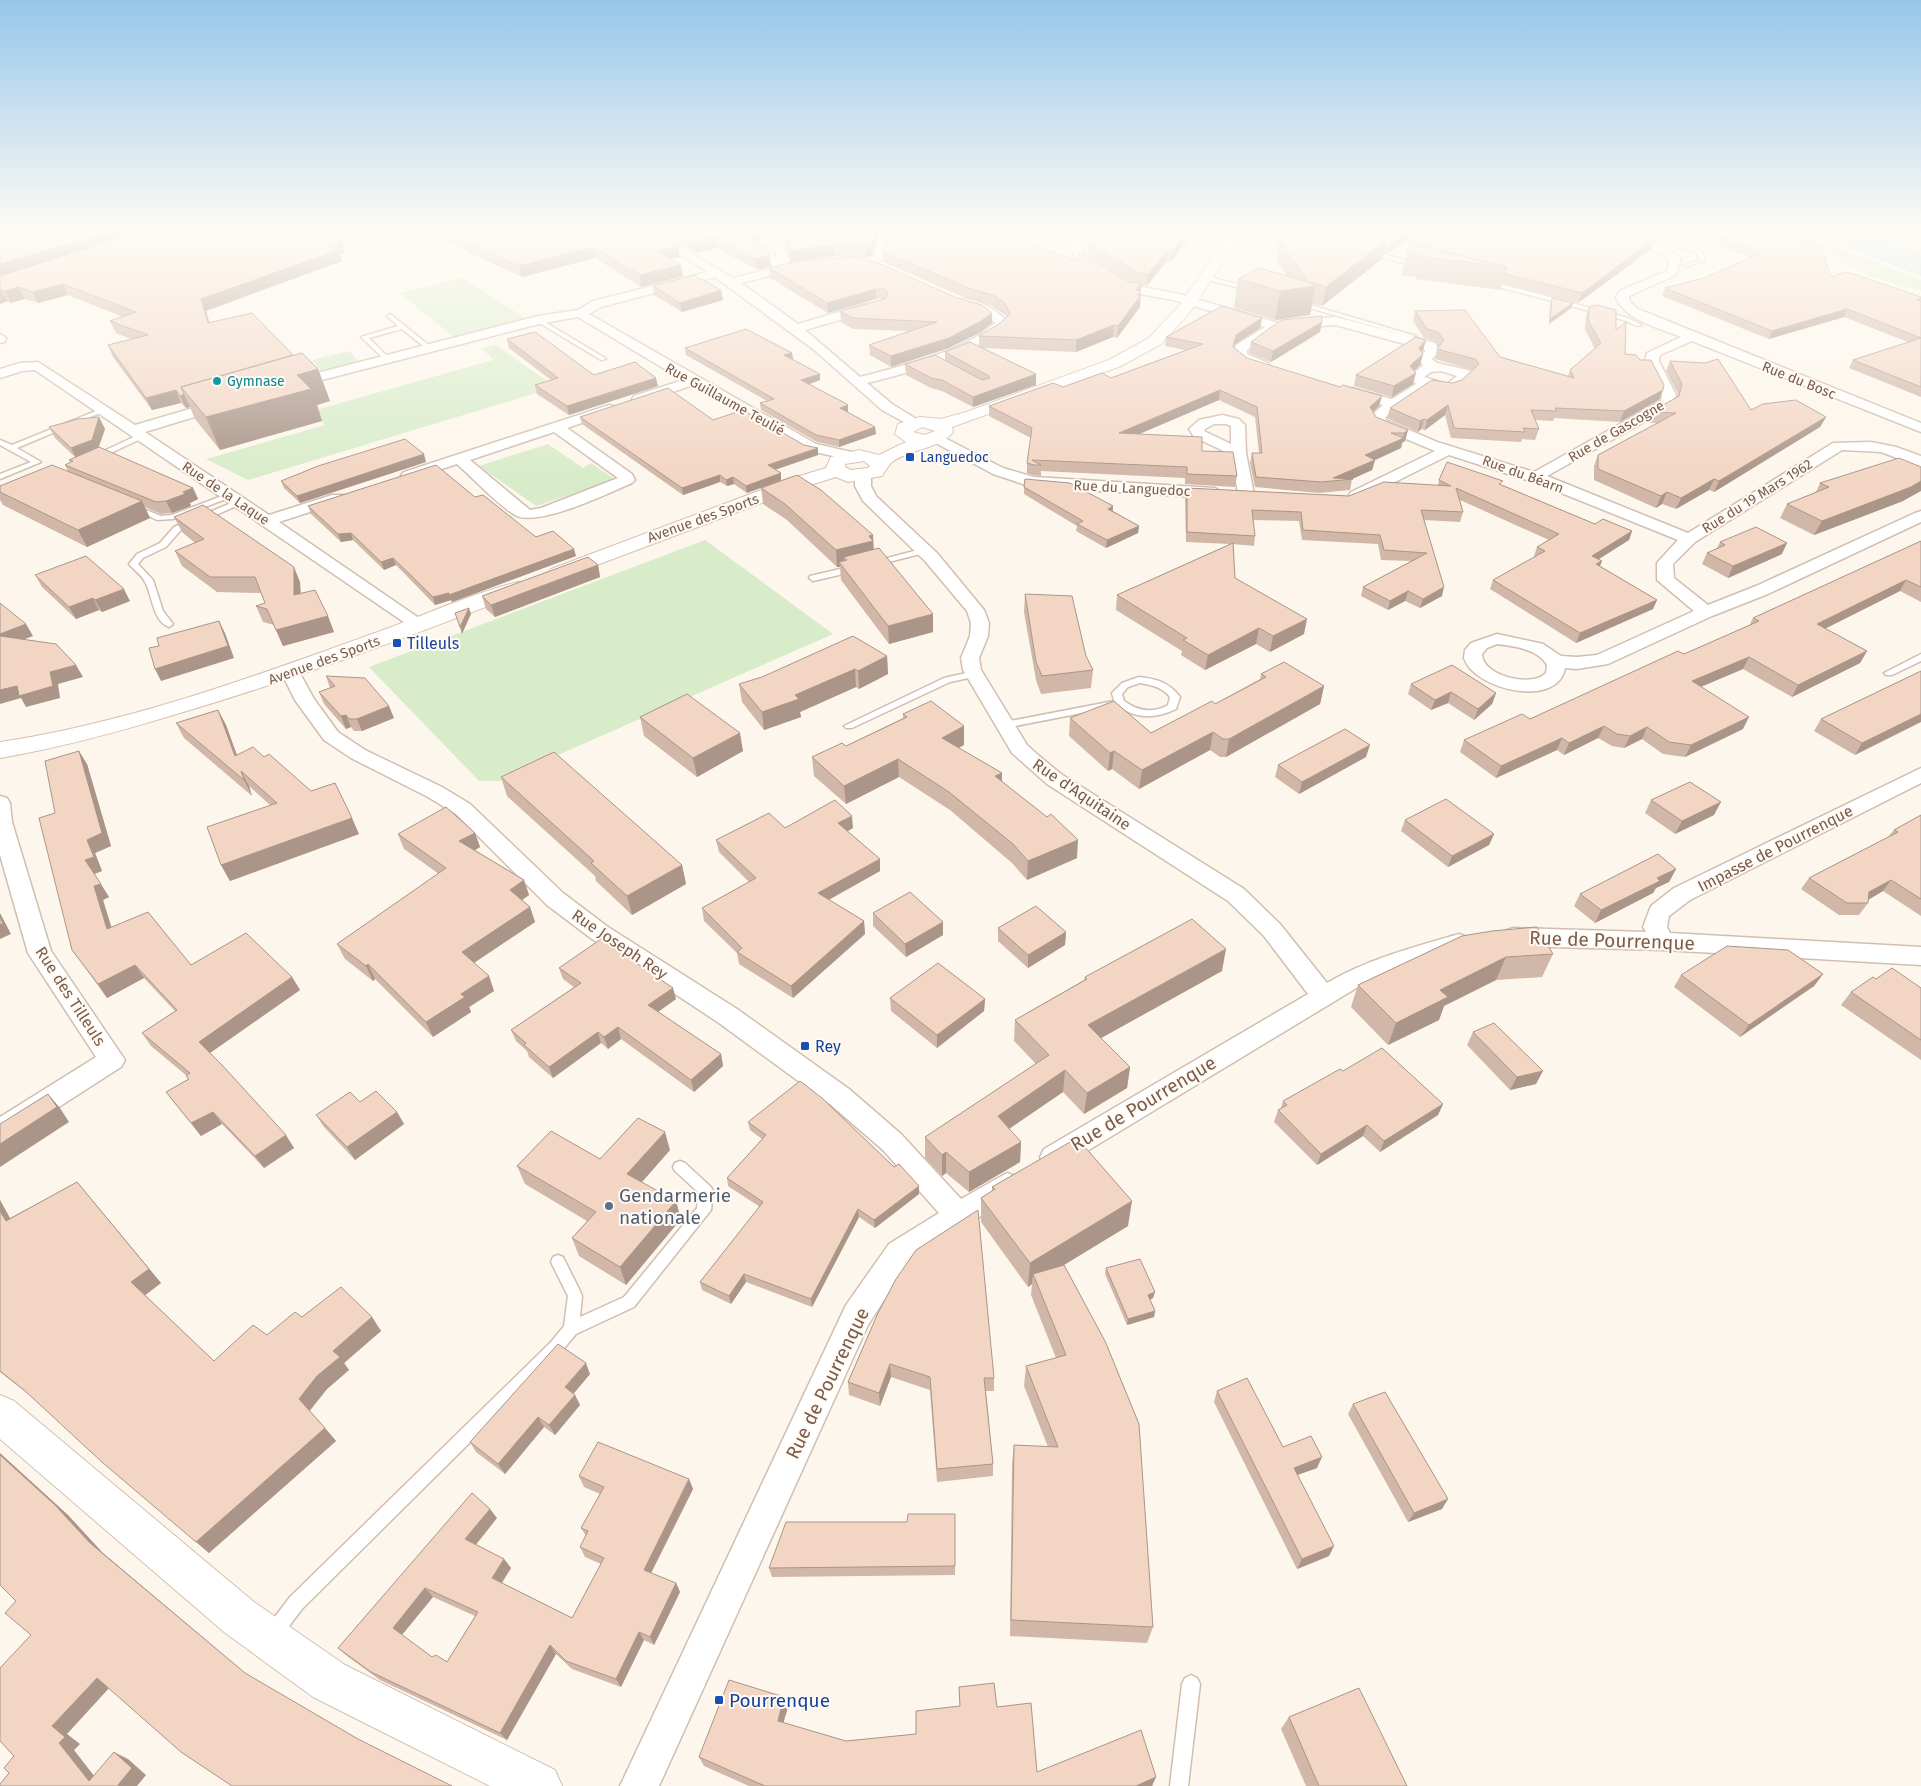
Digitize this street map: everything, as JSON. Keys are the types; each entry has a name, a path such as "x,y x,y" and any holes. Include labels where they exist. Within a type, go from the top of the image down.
{"main road":[{"path":"879,464 874,459 846,462 848,476 862,476 875,472 879,464 900,451 972,416 1115,363 1155,341 1182,312"},
{"path":"908,428 912,439 934,434"},
{"name":"Avenue des Sports","path":"1,753 75,736 290,672 800,482 901,439 908,428"},
{"path":"0,1414 239,1617 329,1681 539,1786"}],"street":[{"path":"772,312 859,381 908,428"},
{"path":"795,329 852,312"},
{"path":"859,381 935,361 989,336 1002,324 998,316 992,312"},
{"path":"1228,312 1275,326 1311,321 1336,321 1430,346 1433,351 1425,359 1434,368"},
{"name":"Rue du Bosc","path":"1635,312 1691,337 1921,428"},
{"path":"278,388 538,320 581,313"},
{"name":"Rue Guillaume Teulié","path":"581,313 587,319 693,381 811,447 822,458 846,462"},
{"path":"1275,326 1241,348 1240,356 1252,363 1280,371"},
{"name":"Rue de Gascogne","path":"1536,477 1668,403 1669,395 1652,361 1654,352 1691,337"},
{"name":"Rue de la Laque","path":"0,374 30,366 38,366 420,625"},
{"path":"1441,367 1467,374 1450,389 1427,383 1416,377 1427,368 1441,367"},
{"path":"399,478 693,381"},
{"path":"1336,387 1392,403 1400,401 1427,383"},
{"path":"137,434 175,417 239,400"},
{"name":"Rue du Béarn","path":"1392,403 1377,417 1380,423 1446,451 1476,457 1536,477 1689,539"},
{"path":"459,458 521,512 529,515 545,512 627,480 626,477 556,427"},
{"name":"Rue du Languedoc","path":"934,434 998,471 1032,482 1265,495"},
{"name":"Rue du 19 Mars 1962","path":"1706,612 1666,580 1665,563 1689,539 1838,446 1857,444 1881,447 1897,451 1921,462"},
{"path":"1339,498 1363,493 1446,451"},
{"path":"1239,453 1246,494"},
{"name":"Rue d'Aquitaine","path":"862,476 863,486 869,498 925,550 975,610 980,623 979,636 970,658 975,674 1019,749 1054,779 1236,895 1262,919 1312,983 1326,996"},
{"path":"267,521 353,493"},
{"path":"1554,661 1577,664 1601,660 1706,612 1762,590 1921,516"},
{"name":"Rue Joseph Rey","path":"290,672 305,700 332,736 358,754 435,792 463,809 555,899 600,933 728,1016 840,1097 892,1142 958,1215"},
{"name":"Impasse de Pourrenque","path":"1663,940 1656,927 1659,912 1682,894 1921,774"},
{"name":"Rue des Tilleuls","path":"0,803 1,822 40,953 112,1060 0,1131"},
{"name":"Rue de Pourrenque","path":"639,1786 857,1315 899,1254 958,1215 1234,1048 1356,978 1416,955 1456,943 1488,938 1663,940 1921,956"}],"lane":[{"path":"1332,312 1413,336"},
{"path":"1600,312 1639,324"},
{"path":"390,316 429,348"},
{"path":"538,320 603,359"},
{"path":"388,358 364,337 403,326"},
{"path":"12,448 103,410"},
{"path":"90,459 137,434"},
{"path":"0,442 37,462 0,478"},
{"path":"124,503 160,518 173,517 234,499"},
{"path":"168,624 159,611 149,580 133,564 140,556 163,544 177,529 234,499"},
{"path":"813,578 925,550"},
{"path":"1890,673 1921,657"},
{"path":"848,726 947,680 975,674"},
{"path":"1139,680 1156,682 1169,688 1176,697 1173,707 1162,714 1145,715 1129,711 1119,702 1117,693 1125,684 1139,680"},
{"path":"1005,725 1119,702"},
{"path":"270,1638 296,1603 556,1347 571,1329 629,1302 704,1210 706,1191 680,1168"},
{"path":"558,1262 575,1296 571,1329"},
{"path":"1179,1786 1191,1684"}],"green space":[{"path":"424,312 516,312 525,318 454,337"},
{"path":"496,345 556,387 248,480 206,459 325,425 312,411 493,360 482,348"},
{"path":"349,351 359,362 321,371 312,360"},
{"path":"548,444 583,468 591,463 613,478 611,481 536,506 479,466"},
{"path":"705,540 833,634 499,781 479,781 369,667"}],"building":[{"path":"135,312 205,312 208,323 252,313 293,355 181,387 184,394 180,396 176,390 146,398 108,345 148,335 110,321"},
{"path":"842,312 992,313 949,338 891,356 869,345 937,322 852,318"},
{"path":"1009,312 1128,312 1118,326 1114,325 1076,340 979,336 999,324 1010,314"},
{"path":"1211,312 1243,312 1262,318 1236,335 1233,347 1247,358 1340,387 1343,385 1382,396 1370,407 1376,417 1408,430 1404,433 1391,433 1404,438 1365,455 1375,460 1333,478 1353,479 1321,482 1256,477 1252,453 1262,453 1257,407 1220,390 1119,433 1202,437 1202,451 1233,452 1237,476 1187,474 1187,467 1032,460 1041,465 1034,465 1027,463 1032,428 989,406 1053,383 1063,387 1102,373 1111,378 1203,344 1166,337"},
{"path":"1416,312 1467,312 1500,357 1574,378 1570,370 1601,343 1588,320 1589,312 1616,312 1616,330 1626,322 1625,354 1636,355 1640,360 1651,360 1664,385 1663,390 1624,411 1555,408 1557,411 1531,410 1539,429 1523,428 1525,432 1454,428 1448,405 1427,420 1420,421 1390,408 1432,380 1452,383 1462,380 1479,364 1475,359 1437,349 1444,340 1438,332 1427,329"},
{"path":"1551,312 1560,312 1550,319"},
{"path":"1726,312 1836,312 1772,331"},
{"path":"1856,312 1921,312 1921,338"},
{"path":"1322,316 1322,322 1273,351 1251,342 1281,320"},
{"path":"746,329 792,353 784,355 820,374 801,380 848,405 840,408 875,427 839,440 816,435 760,403 774,399 685,348"},
{"path":"535,332 594,375 635,362 656,378 567,406 535,385 558,378 507,339"},
{"path":"1416,337 1426,340 1419,348 1423,354 1410,366 1416,373 1394,386 1356,375"},
{"path":"1921,338 1921,387 1853,360"},
{"path":"970,342 1036,374 973,397 942,380 931,378 905,364 935,355 982,380 990,378 945,352"},
{"path":"302,353 318,369 297,375 311,389 206,417 181,387"},
{"path":"1718,359 1751,410 1763,404 1796,400 1826,417 1719,481 1714,479 1681,498 1667,492 1661,496 1598,469 1598,455 1676,413 1651,412 1679,396 1682,384 1670,361 1705,363"},
{"path":"668,388 713,420 743,410 804,445 818,448 768,465 781,473 746,486 733,477 726,480 720,475 682,488 580,417"},
{"path":"99,417 92,440 71,448 49,427 78,419"},
{"path":"405,439 424,454 297,496 281,481 318,466"},
{"path":"99,447 193,488 183,492 185,494 166,501 156,502 65,465 73,461 69,460"},
{"path":"1899,458 1921,467 1921,481 1911,487 1822,521 1787,504 1829,487 1820,483"},
{"path":"1447,462 1503,481 1499,484 1595,524 1603,519 1632,531 1592,556 1602,561 1596,564 1657,600 1580,633 1493,580 1545,551 1537,547 1559,534 1456,488 1463,512 1421,510 1444,587 1423,599 1408,591 1390,601 1363,587 1427,553 1384,550 1380,535 1303,530 1301,512 1252,510 1255,536 1187,532 1187,488 1349,496 1384,482 1451,486 1439,480"},
{"path":"52,465 142,501 78,530 0,492 0,486"},
{"path":"436,465 475,497 483,495 536,537 553,531 574,549 449,595 449,593 433,597 393,558 381,562 351,533 338,534 308,506"},
{"path":"797,475 821,490 873,535 869,536 873,541 836,550 785,504 761,488"},
{"path":"1025,479 1070,483 1113,506 1108,509 1139,526 1107,540 1077,524 1083,521 1024,487"},
{"path":"203,505 294,567 294,595 315,590 328,616 276,630 267,609 256,606 265,603 255,577 210,577 175,551 204,539 174,517"},
{"path":"1756,527 1787,543 1733,566 1707,553 1725,545 1720,542"},
{"path":"1921,541 1921,587 1906,580 1817,624 1867,651 1798,685 1749,657 1692,681 1749,717 1691,745 1669,742 1647,727 1630,736 1617,734 1604,726 1569,743 1562,738 1501,766 1464,740 1522,714 1530,719 1678,651 1684,654 1759,621 1753,618"},
{"path":"1233,543 1235,578 1307,619 1273,636 1259,628 1208,655 1183,640 1187,638 1117,595"},
{"path":"879,548 933,614 888,626 839,562 847,560 844,557"},
{"path":"86,556 124,589 69,607 35,575"},
{"path":"588,557 598,565 491,605 482,596"},
{"path":"1025,594 1072,596 1086,656 1093,670 1042,676 1036,662"},
{"path":"0,603 26,624 0,634"},
{"path":"469,608 460,627 455,613"},
{"path":"219,621 228,646 155,669 149,648 159,646 157,638"},
{"path":"0,636 56,644 76,665 50,672 53,686 19,696 17,686 0,690"},
{"path":"853,636 887,656 858,671 855,669 795,695 799,699 762,712 739,684 762,677"},
{"path":"1284,662 1324,686 1229,739 1223,739 1213,732 1142,770 1114,751 1110,753 1070,718 1114,701 1151,733 1212,701 1215,704 1266,677 1261,674"},
{"path":"1452,665 1496,693 1478,709 1451,692 1435,700 1411,684"},
{"path":"1921,671 1921,714 1862,743 1821,719"},
{"path":"326,676 365,678 389,706 357,719 349,719 346,715 341,716 319,692 335,686"},
{"path":"687,694 740,733 693,758 640,717"},
{"path":"931,701 964,726 942,738 1002,773 995,776 1047,817 1051,814 1078,840 1028,861 1013,844 949,792 898,759 844,786 812,757 842,743 846,746 907,717 903,714"},
{"path":"218,710 235,756 253,747 264,757 269,754 311,791 335,783 352,818 221,865 207,827 277,803 241,771 244,780 176,723"},
{"path":"1345,729 1370,745 1302,782 1278,765"},
{"path":"79,751 102,833 87,840 94,857 85,860 101,884 94,886 107,929 148,912 191,965 246,933 292,977 199,1042 286,1135 255,1156 213,1112 191,1123 166,1092 189,1079 186,1076 190,1073 142,1033 177,1010 135,965 98,984 72,950 39,818 55,813 45,761"},
{"path":"554,752 682,865 627,896 591,863 594,861 501,777"},
{"path":"1690,782 1721,802 1682,821 1651,800"},
{"path":"1446,799 1494,834 1452,856 1405,820"},
{"path":"835,800 852,816 838,823 880,859 818,893 864,921 791,986 737,952 742,948 702,908 756,878 716,840 769,813 785,828"},
{"path":"446,807 475,833 459,841 524,880 510,890 530,907 462,952 489,976 461,994 465,997 426,1022 368,964 366,966 337,944 446,868 398,834"},
{"path":"1921,815 1921,899 1891,880 1869,892 1868,903 1847,903 1809,878 1898,832 1894,830"},
{"path":"1658,854 1676,869 1657,878 1660,881 1601,910 1580,894"},
{"path":"910,892 943,922 905,944 873,913"},
{"path":"1036,906 1066,932 1028,955 998,928"},
{"path":"1192,919 1226,949 1088,1025 1130,1067 1087,1093 1065,1070 998,1116 1021,1142 969,1172 946,1152 942,1155 925,1137 1049,1055 1015,1020 1087,979 1085,977"},
{"path":"1537,927 1553,954 1506,957 1440,990 1448,997 1396,1023 1358,985 1462,936"},
{"path":"601,939 673,988 648,1005 721,1054 691,1080 618,1027 604,1037 598,1032 549,1067 524,1045 526,1043 511,1030 581,983 559,968"},
{"path":"1727,946 1788,950 1823,974 1749,1025 1681,975"},
{"path":"938,963 985,999 937,1035 890,998"},
{"path":"1892,968 1921,988 1921,1040 1851,992 1873,977 1876,979"},
{"path":"1494,1023 1543,1071 1517,1077 1473,1032"},
{"path":"1382,1048 1443,1104 1384,1141 1367,1125 1321,1154 1278,1110 1287,1105 1283,1101 1340,1069 1343,1071"},
{"path":"800,1081 822,1098 894,1167 899,1164 919,1186 874,1220 858,1209 811,1299 744,1274 729,1296 700,1282 763,1202 727,1178 766,1135 748,1122"},
{"path":"376,1091 397,1112 347,1147 316,1115 350,1092 360,1102"},
{"path":"48,1094 57,1107 0,1144 0,1124"},
{"name":"Gendarmerie nationale","path":"638,1118 665,1132 627,1174 676,1201 620,1267 572,1238 596,1212 517,1166 551,1131 600,1159"},
{"path":"1077,1138 1132,1201 1030,1263 981,1198 995,1189 992,1187"},
{"path":"77,1182 149,1269 131,1282 214,1361 253,1325 267,1335 295,1312 302,1317 341,1287 372,1317 333,1351 340,1357 317,1376 299,1399 325,1428 196,1542 103,1463 24,1390 0,1371 0,1211 6,1221"},
{"path":"978,1210 994,1378 984,1378 993,1464 937,1469 930,1377 890,1364 879,1393 848,1382 878,1313 896,1279 916,1250"},
{"path":"1140,1259 1155,1292 1148,1295 1155,1311 1128,1319 1106,1268"},
{"path":"1064,1265 1105,1341 1139,1424 1153,1627 1011,1620 1014,1445 1058,1447 1026,1366 1066,1355 1033,1274"},
{"path":"558,1344 586,1363 565,1387 575,1395 549,1425 538,1417 498,1464 470,1442"},
{"path":"1247,1378 1283,1447 1311,1436 1322,1457 1294,1468 1334,1546 1302,1559 1217,1391"},
{"path":"1385,1392 1448,1499 1414,1513 1353,1404"},
{"path":"598,1442 689,1479 644,1570 676,1583 650,1637 639,1632 616,1679 566,1661 550,1645 500,1733 371,1672 338,1648 472,1493 490,1509 465,1539 504,1559 492,1578 572,1618 604,1558 580,1547 588,1531 581,1528 604,1487 579,1476","holes":["425,1588 478,1612 447,1662 436,1655 432,1657 393,1628"]},
{"path":"0,1455 55,1505 90,1543 245,1673 358,1739 452,1786 232,1786 181,1752 97,1678 52,1726 65,1737 59,1743 89,1781 114,1752 132,1768 118,1785 120,1786 0,1786 9,1773 4,1768 14,1756 0,1741 0,1668 31,1635 5,1613 16,1601 0,1585"},
{"path":"908,1514 955,1514 955,1566 769,1568 786,1522 907,1522"},
{"path":"729,1680 784,1697 778,1721 846,1741 916,1734 916,1711 960,1706 959,1687 994,1683 997,1707 1031,1703 1037,1772 1141,1730 1156,1777 1136,1786 765,1786 699,1757"},
{"path":"1359,1688 1407,1786 1319,1786 1289,1717"}],"place":[{"name":"Gymnase","path":"217,381"},
{"name":"Languedoc","path":"910,457"},
{"name":"Tilleuls","path":"397,643"},
{"name":"Rey","path":"805,1046"},
{"name":"Gendarmerie nationale","path":"609,1206"},
{"name":"Pourrenque","path":"719,1700"}]}
